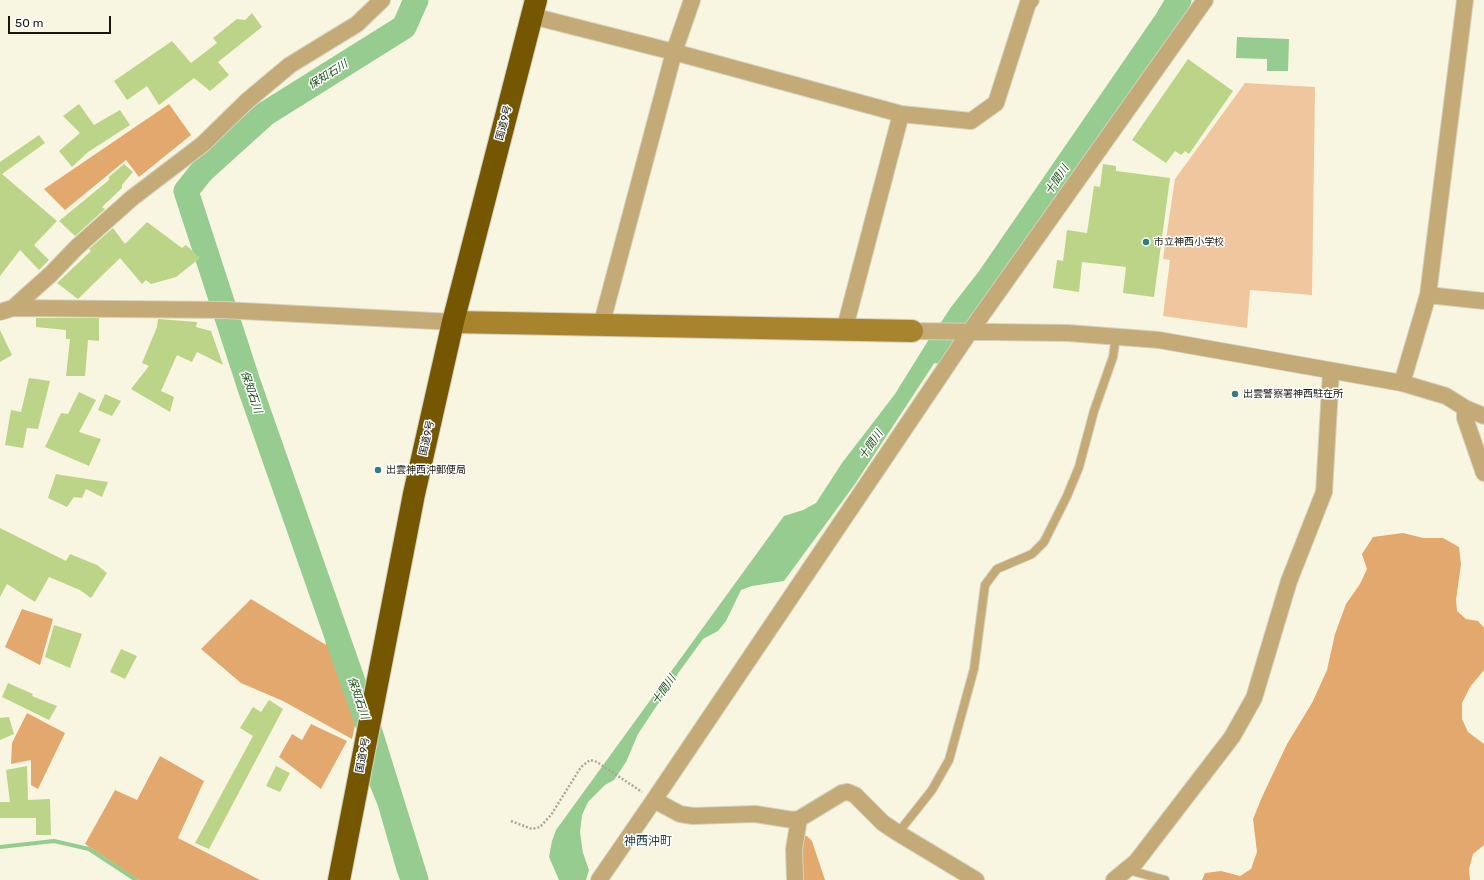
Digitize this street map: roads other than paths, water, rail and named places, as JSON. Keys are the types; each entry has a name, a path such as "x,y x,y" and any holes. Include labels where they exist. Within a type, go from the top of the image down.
{"highway":[{"name":"国道9号","path":"339,880 414,494 453,322 534,8"}],"street":[{"path":"6,310 51,274 77,247 132,198 203,144 248,100 290,64 357,24 382,0"},
{"path":"601,326 674,52 692,0"},
{"path":"534,8 674,52 901,114 971,121 996,103 1030,0"},
{"path":"599,880 649,796 965,333 1205,0"},
{"path":"1402,383 1428,295 1465,0"},
{"path":"844,331 901,114"},
{"path":"1428,295 1484,301"},
{"path":"6,310 223,310 453,322 844,331 1068,333 1159,340 1402,383 1446,396 1465,408 1484,416"},
{"path":"1114,880 1131,873 1232,737 1254,698 1290,581 1324,492 1331,371"},
{"path":"1465,408 1465,418 1484,473"},
{"path":"649,796 680,814 693,816 755,814 800,819 842,793 848,792 855,795 883,823 976,880"},
{"path":"795,880 794,849 800,819"}],"lane":[{"path":"898,833 932,790 948,760 974,669 985,585 996,569 1032,554 1044,542 1067,496 1079,467 1094,411 1113,357 1116,337"},
{"path":"1131,873 1165,880"}],"water":[{"path":"1237,37 1289,39 1288,71 1267,71 1267,59 1236,58"},
{"path":"931,336 952,336 855,484 784,581 752,586 741,590 726,621 718,631 703,639 679,672 638,734 626,762 614,780 605,785 588,802 582,815 580,832 583,853 589,870 586,880 559,880 549,857 556,830 784,516 803,510 816,503 842,463 895,394"},
{"path":"372,756 413,880 400,880 397,872 378,806 367,779"}],"waterway":[{"name":"保知石川","path":"416,0 404,27 265,114 202,171 186,191 249,385 366,719 416,880"},
{"name":"十間川","path":"937,351 960,316 988,280 1167,20 1179,0"},
{"path":"0,847 54,841 89,849 136,880"}],"place":[{"name":"市立神西小学校","path":"1146,242"},
{"name":"出雲警察署神西駐在所","path":"1235,394"},
{"name":"出雲神西沖郵便局","path":"378,470"}],"district":[{"name":"神西沖町","path":"648,842"}]}
